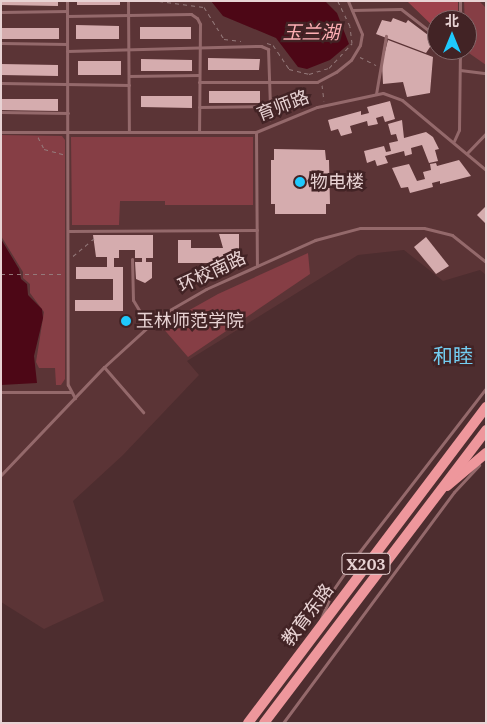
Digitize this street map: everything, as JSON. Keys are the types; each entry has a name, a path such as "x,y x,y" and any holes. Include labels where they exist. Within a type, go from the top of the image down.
{"main road":[{"name":"教育东路","path":"248,723 314,632 486,407"},
{"name":"教育东路","path":"264,723 486,430"},
{"path":"436,494 486,453"}],"lane":[{"path":"67,1 68,274 71,392 75,398"},
{"path":"128,1 129,132"},
{"path":"200,82 321,80 336,72 355,54 362,34 348,1"},
{"path":"352,10 401,9 427,29"},
{"path":"2,12 67,11"},
{"path":"67,16 190,14 200,24 199,132"},
{"path":"376,94 379,66 386,36"},
{"path":"1,43 67,44"},
{"path":"67,51 262,46 270,56 270,106 199,107"},
{"path":"454,141 459,130 460,60"},
{"path":"460,70 486,73"},
{"path":"129,76 200,76"},
{"path":"1,83 129,85"},
{"name":"育师路","path":"1,132 256,132 324,106 376,94 392,94 454,141 486,170"},
{"path":"1,112 68,113"},
{"path":"256,132 257,266"},
{"path":"467,153 486,133"},
{"name":"环校南路","path":"1,475 104,367 148,325 191,296 257,266 344,231 387,226 409,226 446,233 462,242 485,260"},
{"path":"68,231 257,230"},
{"path":"132,259 133,300 148,325"},
{"path":"104,367 142,412"},
{"path":"314,632 333,590 357,555 486,388"},
{"path":"1,392 71,392"},
{"path":"283,723 454,492 486,457"}],"path":[{"path":"159,1 204,7 224,39 245,41"},
{"path":"263,42 273,45 289,69 309,74 328,68 352,43 350,26 338,1"},
{"path":"355,54 379,66"},
{"path":"321,80 324,106"},
{"path":"270,106 270,126"},
{"path":"37,132 44,149 68,155"},
{"path":"68,258 105,231"},
{"path":"1,274 68,274"}],"shaded area":[{"name":"玉林师范学院","path":"1,1 486,1 486,275 480,270 443,281 404,250 358,255 187,361 199,375 123,455 73,501 104,601 44,629 1,602"},
{"path":"458,1 458,10 427,10 427,20 408,2"},
{"path":"464,1 479,1 486,8 486,65 477,59 477,10 464,10"},
{"path":"1,135 62,136 65,140 65,379 61,385 56,385 55,368 39,368 36,362 44,312 30,293 30,284 23,278 23,272 1,236"},
{"path":"71,137 253,137 253,205 165,205 165,201 120,201 119,225 72,225"},
{"path":"308,253 310,274 188,357 161,326 218,294"}],"water":[{"name":"玉兰湖","path":"211,1 325,1 337,13 349,44 330,60 307,69 298,67 276,38 223,16"},
{"path":"1,239 19,269 21,279 27,284 28,295 42,309 43,318 34,356 37,383 1,385"}],"building":[{"path":"1,1 58,1 58,6 1,5"},
{"path":"77,1 120,1 120,5 77,5"},
{"path":"393,18 406,23 408,20 427,34 426,53 376,34 382,20 391,22"},
{"path":"76,25 119,26 119,39 76,39"},
{"path":"140,27 191,27 191,39 140,39"},
{"path":"1,28 59,28 59,39 1,39"},
{"path":"388,40 427,55 427,60 433,60 430,93 407,97 403,82 383,84 382,63"},
{"path":"208,58 260,59 259,70 208,70"},
{"path":"141,59 192,60 192,71 141,71"},
{"path":"78,61 121,61 121,75 78,75"},
{"path":"1,64 58,65 58,76 1,75"},
{"path":"209,91 260,91 260,103 209,103"},
{"path":"141,96 192,96 192,108 141,107"},
{"path":"1,99 58,99 58,111 1,110"},
{"path":"390,101 395,119 385,122 383,116 376,118 378,124 368,126 367,121 350,126 352,133 341,136 338,129 331,131 328,120 361,111 361,115 369,113 367,107"},
{"path":"402,120 404,138 426,132 433,137 439,149 435,150 438,161 429,163 422,145 411,148 412,154 405,156 404,151 385,156 388,163 377,166 375,160 367,163 364,151 384,146 386,152 391,151 389,143 398,141 396,134 391,135 388,124"},
{"name":"物电楼","path":"274,149 325,150 326,160 329,160 330,204 326,204 326,214 275,214 275,204 271,204 271,160 274,160"},
{"path":"459,160 471,176 440,184 440,181 432,183 433,187 410,193 408,187 401,188 392,168 409,164 417,181 425,179 423,172 431,170 430,164 436,163 437,166"},
{"path":"486,206 486,224 477,215"},
{"path":"219,234 239,234 239,263 178,263 178,240 191,240 191,248 223,248"},
{"path":"93,235 153,235 153,258 146,258 146,262 152,262 152,278 145,283 136,279 135,262 142,262 142,258 135,258 135,250 119,250 119,258 114,258 114,267 107,267 107,257 96,257"},
{"path":"426,237 449,266 436,274 414,247"},
{"path":"76,267 123,267 123,311 75,311 75,300 113,300 113,279 76,279"}],"place":[{"name":"物电楼","path":"300,182"},
{"name":"玉林师范学院","path":"126,321"}],"district":[{"name":"和睦","path":"453,355"}]}
